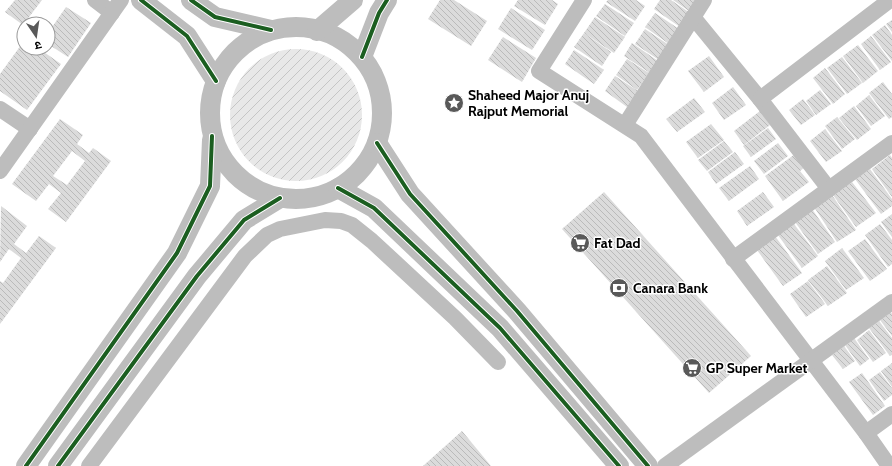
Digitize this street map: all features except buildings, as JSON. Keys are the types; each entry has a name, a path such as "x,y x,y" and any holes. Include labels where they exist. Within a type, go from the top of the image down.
{"street":[{"path":"95,0 112,13"},
{"path":"0,171 121,0"},
{"path":"141,0 187,36 216,81"},
{"path":"191,0 215,17 271,30 302,27 334,35 362,57 371,70 377,83 382,101 382,121 377,143 362,168 338,188 322,195 307,198 280,198 250,186 225,163 212,136"},
{"path":"317,31 353,0"},
{"path":"362,57 379,13 387,0"},
{"path":"584,0 539,71 625,124 641,136 866,433 889,466"},
{"path":"625,124 704,0"},
{"path":"760,99 890,0"},
{"path":"693,17 760,99 829,189"},
{"path":"26,466 177,253 210,186 212,136 210,103 216,81 230,57 245,43 271,30"},
{"path":"0,109 30,129"},
{"path":"377,143 410,194 517,311 648,466"},
{"path":"733,258 892,143"},
{"path":"338,188 374,208 500,328 619,466"},
{"path":"58,466 197,276 244,220 280,198"},
{"path":"88,466 245,256 267,235 280,229 325,220 341,221 352,225 378,246 455,318 498,362"},
{"path":"665,466 892,302"},
{"path":"866,433 892,414"}],"shaded area":[{"path":"296,49 321,54 333,60 347,73 357,90 362,115 357,140 351,152 338,166 321,176 296,181 271,176 259,170 245,157 235,140 230,115 235,90 241,78 254,64 271,54"}],"cycle path":[{"path":"141,0 187,36 216,81"},
{"path":"191,0 215,17 271,30"},
{"path":"362,57 379,13 387,0"},
{"path":"26,466 177,253 210,186 212,136"},
{"path":"377,143 410,194 517,311 648,466"},
{"path":"338,188 374,208 500,328 619,466"},
{"path":"58,466 197,276 244,220 280,198"}],"place":[{"name":"Shaheed Major Anuj Rajput Memorial","path":"454,103"},
{"name":"Fat Dad","path":"580,243"},
{"name":"Canara Bank","path":"619,288"},
{"name":"GP Super Market","path":"692,368"}]}
